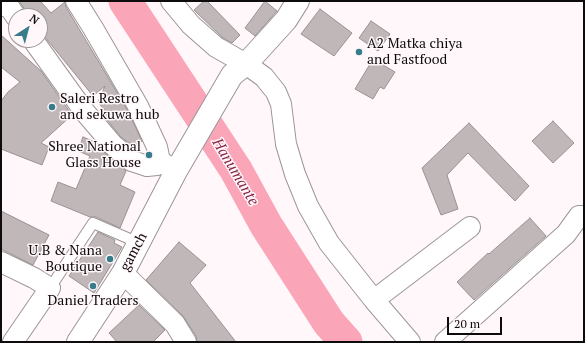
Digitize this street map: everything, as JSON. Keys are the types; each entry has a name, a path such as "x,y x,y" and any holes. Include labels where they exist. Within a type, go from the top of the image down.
{"street":[{"path":"76,1 94,28 138,106 157,147 173,164"},
{"path":"171,1 191,25 239,69 264,77 276,92 281,104 286,144 295,174 308,206 330,243 374,300 410,342"},
{"name":"gamch","path":"78,342 123,273 139,243 173,164 239,69 286,20 298,1"},
{"path":"39,48 84,111 113,145 132,161 147,166 173,164"},
{"path":"445,342 566,234 579,216 584,216"},
{"path":"374,300 470,227"},
{"path":"1,262 34,278 50,288 14,342"},
{"path":"123,273 175,324 186,342"}],"lane":[{"path":"50,288 93,223 139,243"}],"building":[{"path":"19,1 40,1 46,8 24,8"},
{"path":"204,1 207,1 240,35 232,43 223,38 194,10"},
{"path":"265,1 277,11 255,36 245,28"},
{"path":"65,2 66,7 128,111 142,141 134,147 121,137 103,115 106,112 98,102 105,86 93,96 48,41 48,10 51,13"},
{"path":"320,9 352,33 334,56 301,34"},
{"path":"371,21 390,34 378,51 359,38"},
{"path":"1,35 8,41 8,48 15,48 41,71 72,115 41,143 49,147 42,165 1,149 1,101 8,92 20,82 1,67"},
{"path":"373,59 395,72 384,89 380,87 373,99 355,89"},
{"path":"553,121 574,143 553,163 532,141"},
{"path":"469,123 529,186 515,201 468,153 447,175 458,209 441,215 422,168"},
{"path":"83,137 95,142 106,154 126,171 120,185 135,192 120,228 96,217 90,217 51,201 58,182 76,189 90,156 78,151"},
{"path":"1,211 49,235 33,265 1,249"},
{"path":"530,218 546,236 474,300 457,282 488,253 489,254"},
{"path":"98,232 115,240 114,243 122,247 94,293 69,276"},
{"path":"179,242 206,265 190,283 236,342 197,342 196,336 183,316 146,280"},
{"path":"139,305 165,330 153,342 117,342 109,333"}],"waterway":[{"name":"Hanumante","path":"125,1 236,170 266,225 329,323 346,342"}],"place":[{"name":"A2 Matka chiya and Fastfood","path":"359,52"},
{"name":"Saleri Restro and sekuwa hub","path":"52,107"},
{"name":"Shree National Glass House","path":"149,155"},
{"name":"U.B & Nana Boutique","path":"110,259"},
{"name":"Daniel Traders","path":"93,286"}]}
